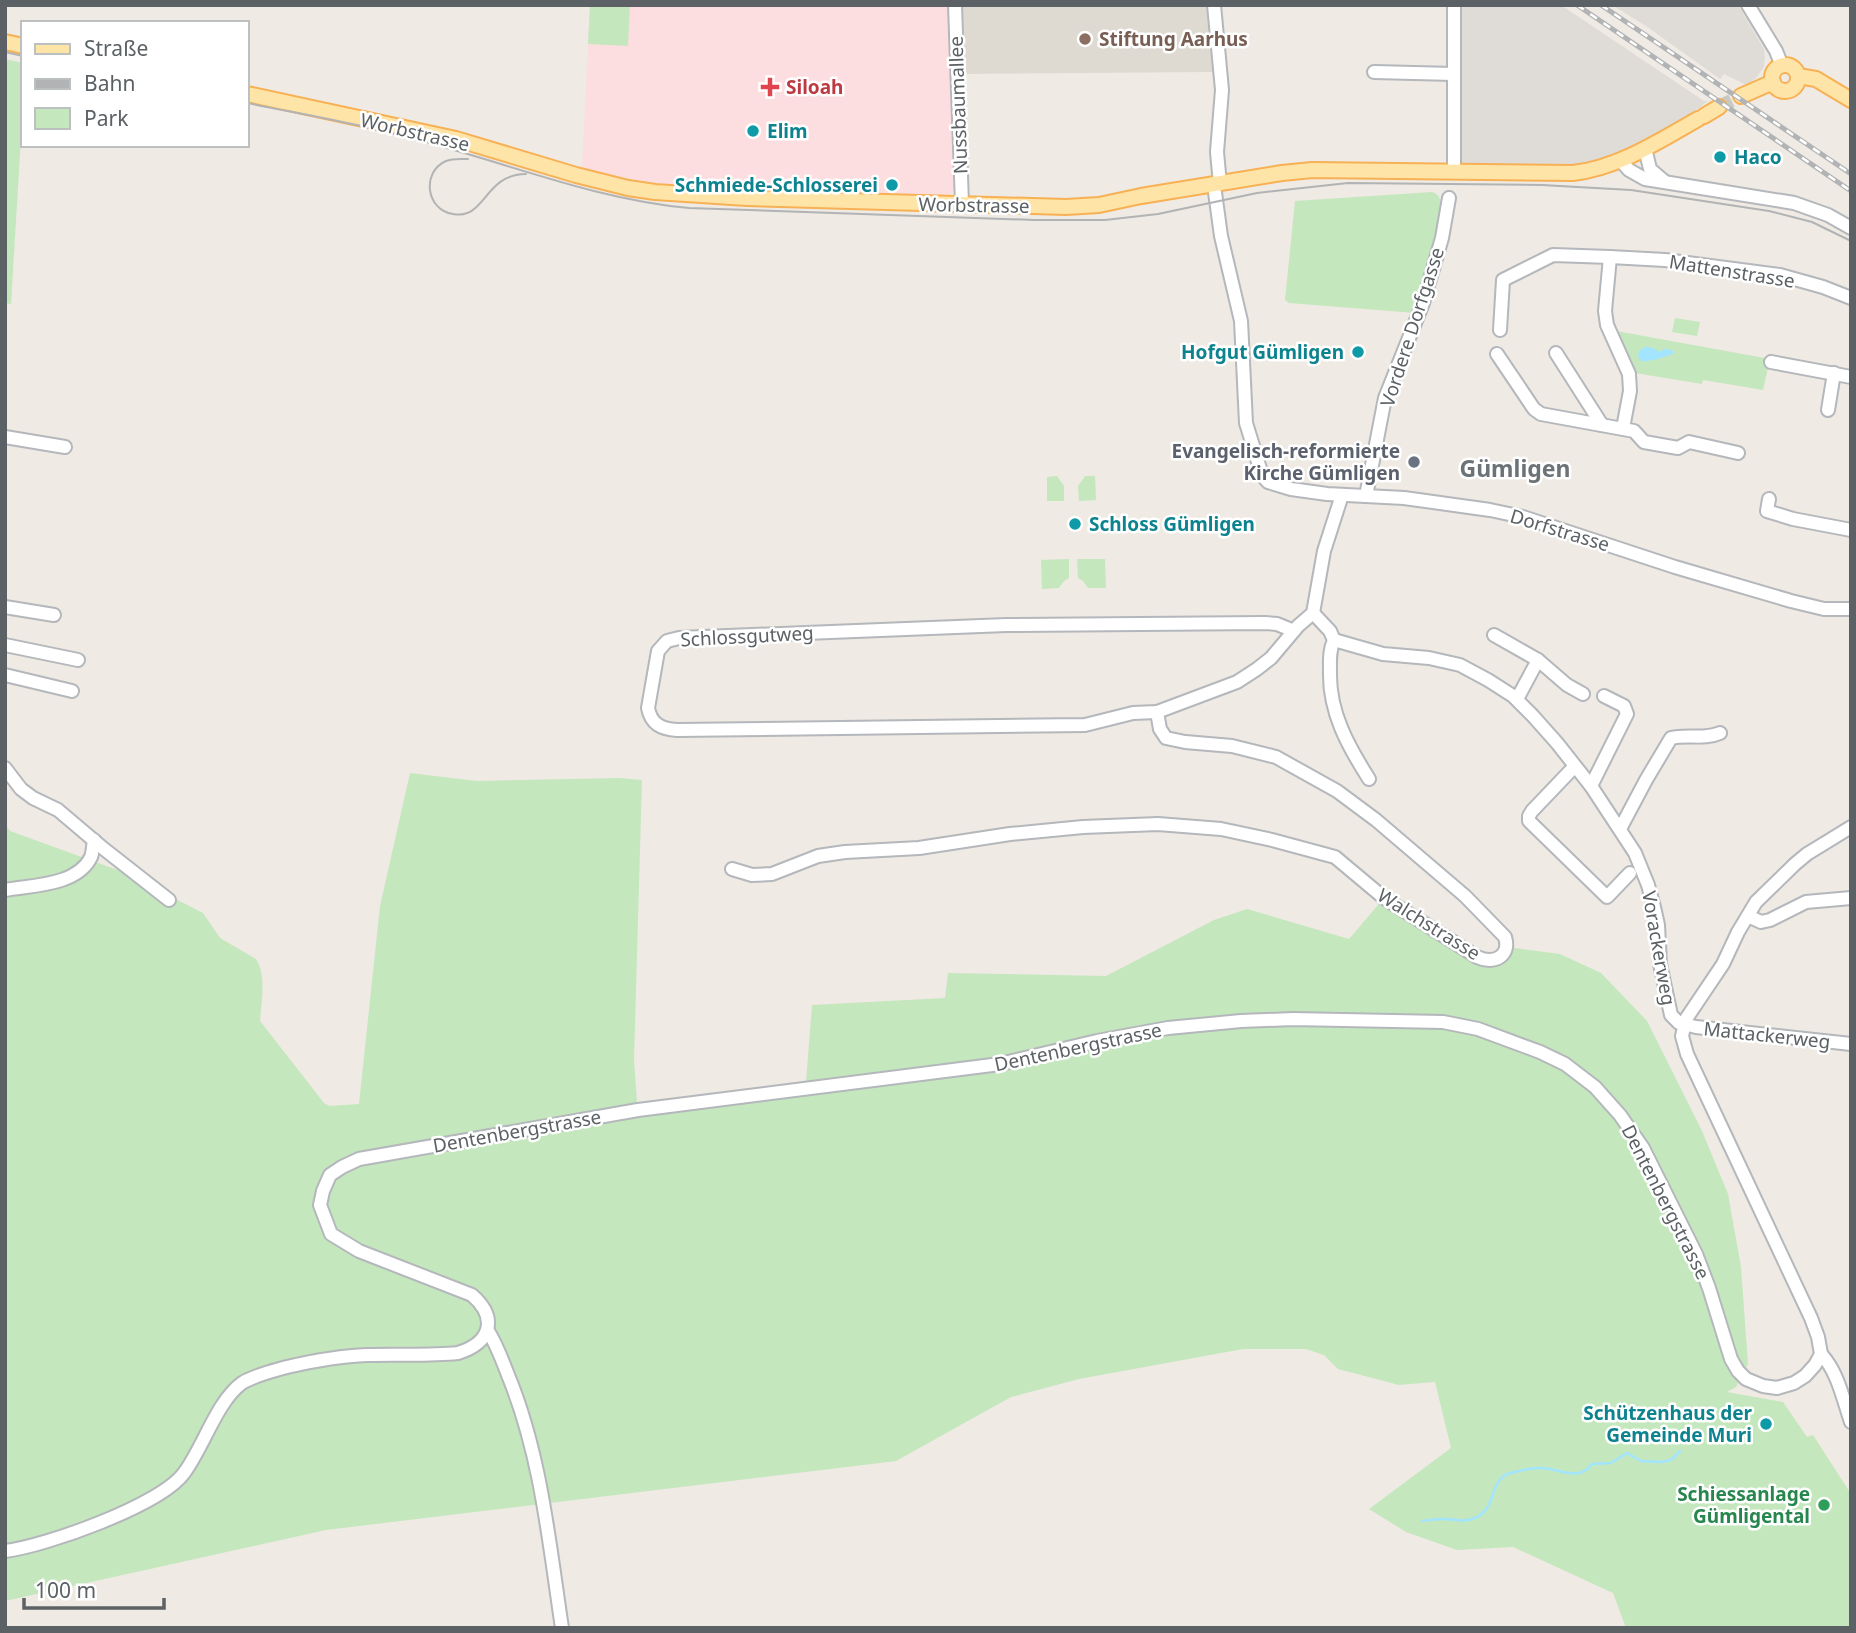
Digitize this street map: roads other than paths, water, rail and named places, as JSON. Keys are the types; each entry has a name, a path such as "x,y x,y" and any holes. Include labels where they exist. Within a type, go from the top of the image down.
{"main road":[{"path":"1782,66 1793,67 1798,76 1797,84 1787,90 1780,90 1773,82 1775,70 1782,66"},
{"path":"1798,76 1816,79 1851,100"},
{"path":"1741,96 1773,82"},
{"name":"Worbstrasse","path":"248,94 456,139 628,188 687,195 1082,207 1312,170 1573,173 1598,169 1620,160 1719,107"}],"street":[{"name":"Nussbaumallee","path":"955,5 962,204"},
{"path":"1214,5 1222,90 1217,185"},
{"path":"1454,5 1454,172"},
{"path":"1748,5 1782,66"},
{"path":"1374,72 1454,74"},
{"path":"1645,148 1650,169 1664,182"},
{"path":"1620,160 1640,177 1794,203 1828,215 1851,228"},
{"name":"Dorfstrasse","path":"1217,185 1221,236 1241,321 1246,423 1262,475 1273,484 1291,489 1342,495 1441,502 1512,514 1791,601 1824,609 1851,609"},
{"name":"Vordere Dorfgasse","path":"1366,496 1385,398 1423,303 1442,238 1449,198"},
{"name":"Mattenstrasse","path":"1500,330 1503,280 1553,255 1665,260 1780,275 1851,298"},
{"path":"1610,257 1605,311 1607,324 1629,374 1630,391 1623,428"},
{"path":"1556,353 1602,425"},
{"path":"1497,355 1534,410 1541,414 1623,428 1634,431 1644,442 1678,448 1689,442 1738,453"},
{"path":"1771,362 1851,376"},
{"path":"1828,410 1835,373"},
{"path":"5,437 65,447"},
{"path":"1157,712 1224,688 1247,676 1277,652 1313,613 1324,551 1342,495"},
{"path":"1769,499 1767,511 1851,530"},
{"path":"5,607 54,615"},
{"path":"1313,613 1330,631 1334,640 1330,651 1329,684 1333,708 1340,727 1369,779"},
{"name":"Schlossgutweg","path":"1157,712 1133,713 1066,726 677,730 655,723 648,708 658,651 667,642 679,638 1019,625 1265,623 1277,624 1294,631"},
{"path":"1494,635 1538,660 1567,685 1583,694"},
{"name":"Vorackerweg","path":"1334,640 1383,654 1429,657 1452,663 1473,671 1517,699 1591,786 1639,862 1658,925 1660,964 1671,1015 1684,1024"},
{"path":"5,645 78,660"},
{"path":"1517,699 1538,660"},
{"path":"5,675 72,691"},
{"path":"1591,786 1627,714 1624,706 1604,696"},
{"name":"Walchstrasse","path":"732,869 752,875 772,874 818,856 845,852 919,848 1010,834 1083,828 1158,824 1221,829 1335,857 1384,898 1477,957 1494,960 1504,953 1506,937 1465,896 1376,820 1337,791 1276,757 1232,746 1166,738 1160,729 1157,712"},
{"path":"1620,829 1671,738 1682,735 1710,737 1720,733"},
{"path":"1574,767 1532,811 1529,821 1607,897 1630,873"},
{"path":"5,768 21,789 58,810 169,900"},
{"path":"1851,827 1807,854 1756,902 1723,964 1684,1024 1682,1036 1687,1054 1811,1318 1821,1354 1835,1373 1851,1422"},
{"path":"5,890 54,882 72,875 84,866 92,855 94,840"},
{"path":"1748,916 1762,922 1806,902 1851,898"},
{"name":"Dentenbergstrasse","path":"488,1331 484,1310 472,1295 359,1251 331,1234 320,1205 330,1175 359,1159 638,1110 1000,1064 1097,1041 1168,1028 1241,1021 1422,1020 1471,1027 1540,1052 1565,1064 1595,1087 1620,1115 1643,1148 1696,1254 1731,1359 1743,1376 1763,1386 1784,1387 1805,1376 1821,1354"},
{"name":"Mattackerweg","path":"1684,1024 1851,1044"},
{"path":"5,1551 61,1537 141,1505 165,1491 183,1475 223,1405 246,1381 279,1369 348,1357 458,1353 478,1343 488,1331 515,1392 535,1457 562,1628"}],"water":[{"path":"1645,347 1660,352 1664,349 1672,350 1674,353 1641,361 1639,351"}],"waterway":[{"path":"1422,1521 1463,1521 1475,1518 1487,1508 1498,1482 1510,1473 1538,1468 1569,1473 1581,1472 1592,1464 1611,1463 1627,1453 1641,1461 1661,1462 1671,1460 1680,1451"}],"tunnel":[{"path":"1719,107 1741,96"}],"tram line":[{"path":"5,52 21,56"},
{"path":"248,103 392,133 594,191 689,208 1105,220 1158,214 1257,193 1348,183 1542,185 1631,190 1769,211 1812,222 1851,241"},
{"path":"468,159 446,161 433,173 430,182 432,198 444,211 464,214 480,204 502,181 526,174"}],"railway":[{"path":"1577,5 1851,191"},
{"path":"1601,5 1851,174"}],"place":[{"name":"Stiftung Aarhus","path":"1085,39"},
{"name":"Siloah","path":"770,87"},
{"name":"Elim","path":"753,131"},
{"name":"Haco","path":"1720,157"},
{"name":"Schmiede-Schlosserei","path":"892,185"},
{"name":"Hofgut Gümligen","path":"1358,352"},
{"name":"Evangelisch-reformierte Kirche Gümligen","path":"1414,462"},
{"name":"Schloss Gümligen","path":"1075,524"},
{"name":"Schützenhaus der Gemeinde Muri","path":"1766,1424"},
{"name":"Schiessanlage Gümligental","path":"1824,1505"}],"district":[{"name":"Gümligen","path":"1515,469"}]}
